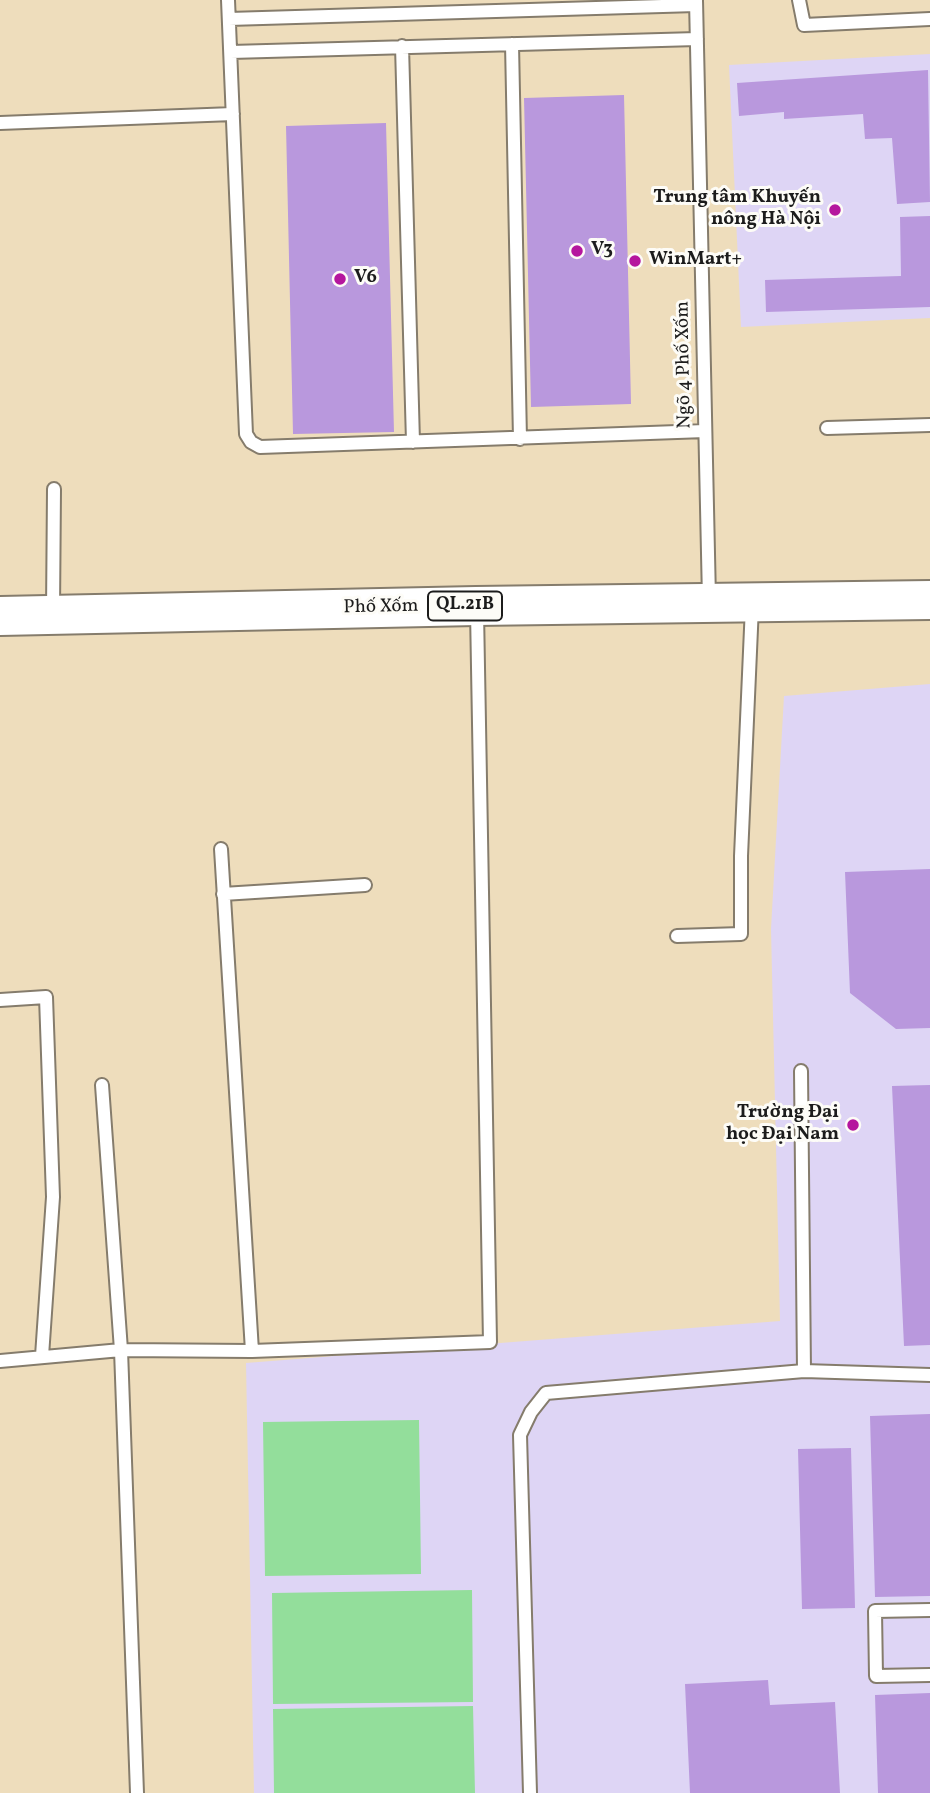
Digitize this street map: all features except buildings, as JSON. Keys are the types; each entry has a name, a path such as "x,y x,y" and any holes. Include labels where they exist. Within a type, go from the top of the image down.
{"highway":[{"name":"Phố Xốm","path":"0,616 930,600"}],"lane":[{"path":"228,0 248,439 260,447 705,432"},
{"path":"799,0 804,25 930,19"},
{"path":"229,19 401,7 696,2"},
{"name":"Ngõ 4 Phố Xốm","path":"696,2 709,603"},
{"path":"231,52 697,39"},
{"path":"512,44 520,439"},
{"path":"402,46 413,442"},
{"path":"0,123 233,114"},
{"path":"827,428 930,425"},
{"path":"53,615 54,489"},
{"path":"677,936 741,934 741,856 752,602"},
{"path":"0,1361 121,1350 252,1351 490,1342 476,606"},
{"path":"221,849 252,1351"},
{"path":"223,894 365,885"},
{"path":"0,1000 46,997 53,1197 42,1356"},
{"path":"801,1071 804,1371"},
{"path":"102,1085 121,1350 137,1793"},
{"path":"530,1793 520,1435 531,1412 546,1394 804,1371 930,1375"},
{"path":"930,1609 875,1611 876,1676 930,1675"}],"shaded area":[{"path":"930,54 930,318 741,327 729,65"},
{"name":"Trường Đại học Đại Nam","path":"930,684 930,1793 254,1793 246,1363 780,1321 771,929 784,696"}],"green space":[{"path":"419,1420 421,1574 265,1576 263,1422"},
{"path":"472,1590 473,1702 273,1704 272,1593"},
{"path":"473,1706 475,1793 274,1793 273,1709"}],"place":[{"name":"Trung tâm Khuyến nông Hà Nội","path":"835,210"},
{"name":"V3","path":"577,251"},
{"name":"WinMart+","path":"635,261"},
{"name":"V6","path":"340,279"},
{"name":"Trường Đại học Đại Nam","path":"853,1125"}]}
